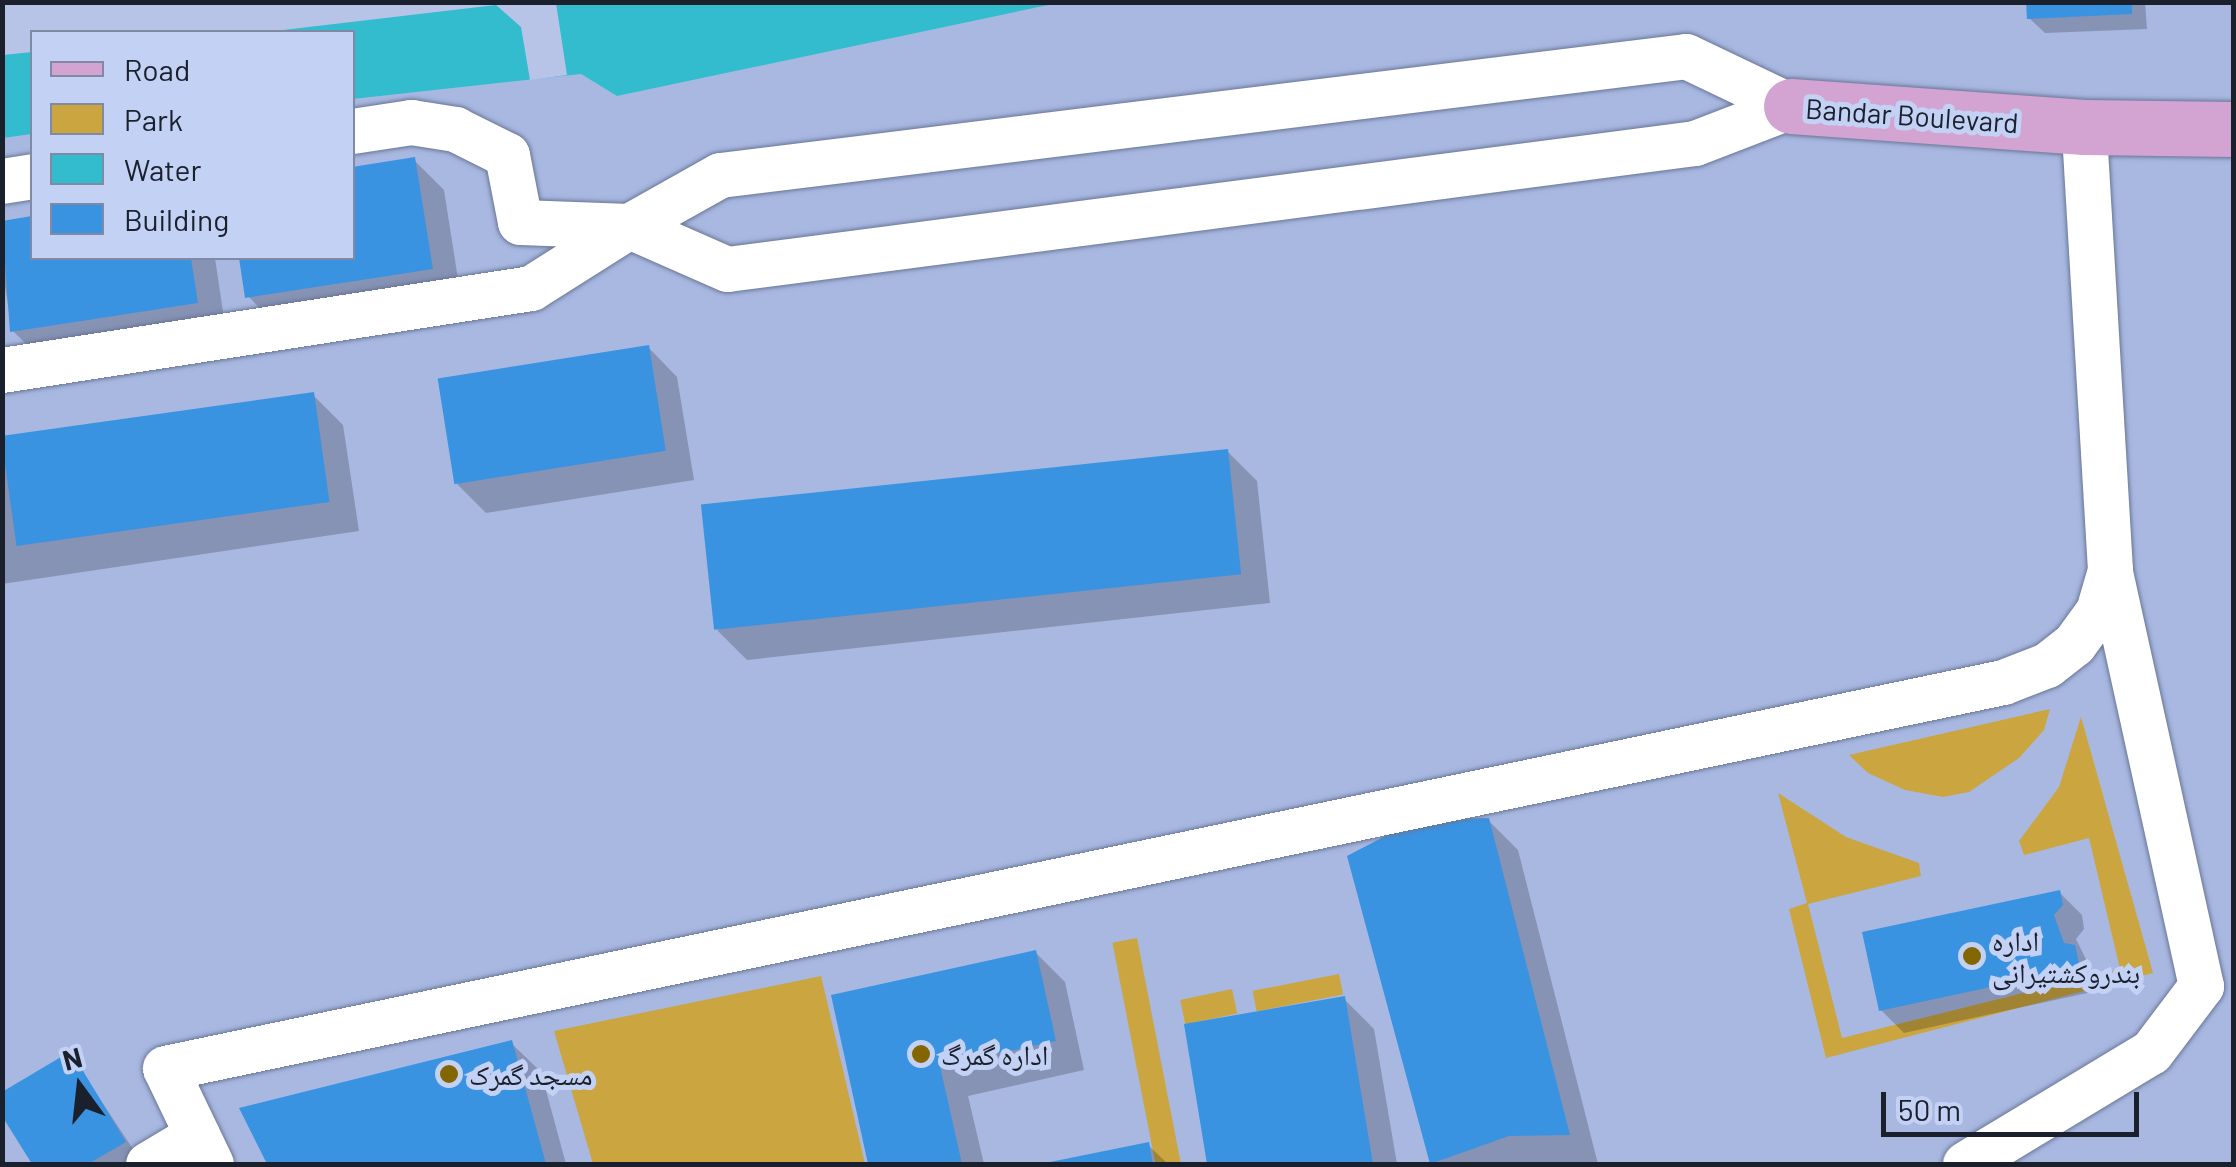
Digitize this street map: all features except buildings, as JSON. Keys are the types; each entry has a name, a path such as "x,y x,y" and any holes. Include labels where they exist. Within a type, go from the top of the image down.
{"main road":[{"name":"Bandar Boulevard","path":"1791,106 2234,104"},
{"name":"Bandar Boulevard","path":"1791,106 2084,127 2234,129"}],"lane":[{"path":"2,370 531,288 720,174 1686,56 1791,106"},
{"path":"355,131 411,122 455,129 507,155 520,222 629,226 727,269 1695,144 1791,106"},
{"path":"1964,1164 2151,1052 2201,986 2110,570 2084,127"},
{"path":"2,180 30,176"},
{"path":"148,1164 204,1150 165,1068 2014,679 2074,644 2098,611 2110,570"}],"shaded area":[{"path":"1058,3 2233,3 2233,1164 3,1164 2,138 30,134 30,260 355,260 355,99 581,74 617,96"}],"green space":[{"path":"2050,709 2044,730 2019,758 1969,792 1943,797 1905,790 1868,773 1849,755"},
{"path":"2081,717 2153,973 1826,1058 1789,909 1807,903 1778,793 1846,837 1919,863 1921,876 1808,904 1842,1038 2120,969 2089,838 2024,855 2019,841 2059,787"},
{"path":"1137,938 1181,1164 1155,1164 1112,943"},
{"path":"1339,974 1343,995 1257,1011 1253,991"},
{"path":"821,976 865,1164 593,1164 554,1031"},
{"path":"1232,989 1237,1013 1185,1024 1180,1000"}],"water":[{"path":"2,3 1058,3 617,96 581,74 355,99 355,30 30,30 30,134 3,138"}],"pier":[{"path":"3,3 556,3 567,75 530,80 521,27 496,5 283,30 30,30 30,52 3,55"}],"place":[{"name":"اداره بندروکشتیرانی","path":"1972,956"},
{"name":"اداره گمرگ","path":"921,1054"},
{"name":"مسجد گمرک","path":"449,1074"}]}
